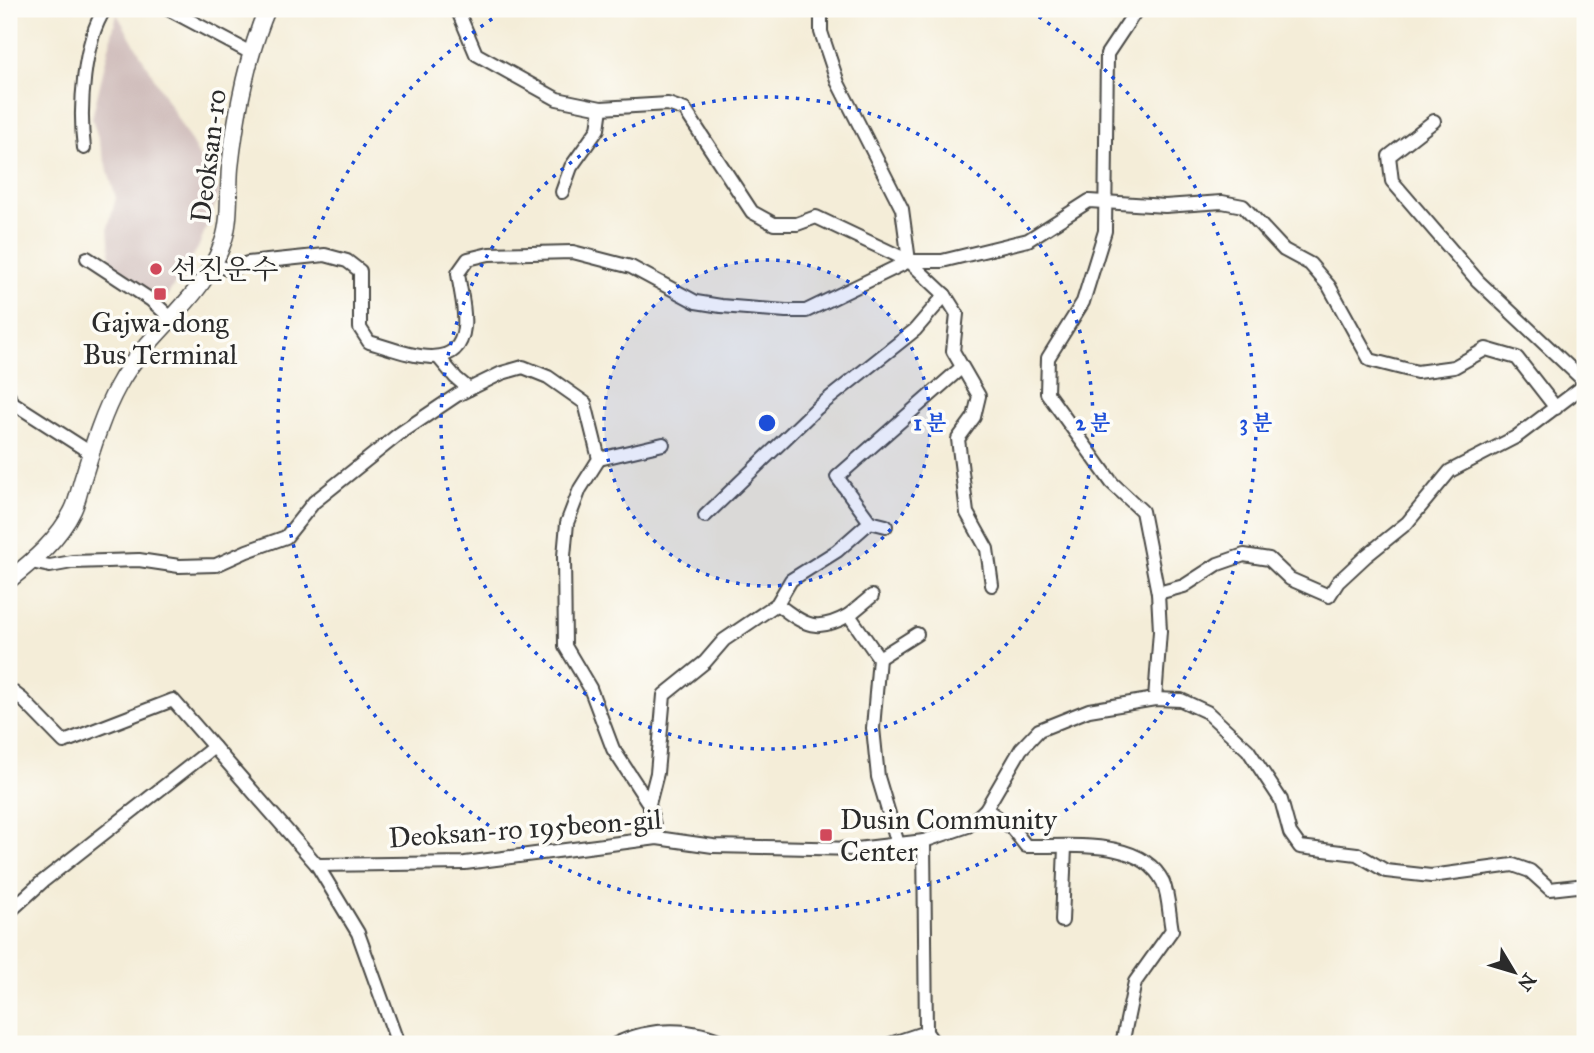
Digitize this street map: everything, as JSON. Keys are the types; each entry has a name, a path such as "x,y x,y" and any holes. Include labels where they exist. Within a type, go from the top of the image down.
{"street":[{"path":"84,148 80,119 86,67 100,16 105,9"},
{"path":"168,9 251,52"},
{"name":"Deoksan-ro","path":"9,580 32,562 59,532 73,510 91,453 118,386 132,364 198,288 214,265 224,239 230,167 243,83 267,9"},
{"path":"457,9 476,54 557,99 601,108 667,104 685,110 752,212 774,224 797,224 816,217 909,261 945,295 957,314 953,351 979,396 974,417 958,439 967,513 987,549 992,585"},
{"path":"821,9 821,32 838,83 902,209 909,261"},
{"path":"1137,9 1107,54 1105,231 1083,302 1048,358 1047,393 1112,483 1142,511 1158,593 1160,631 1155,699"},
{"path":"562,192 571,167 598,129 601,108"},
{"path":"1158,593 1184,586 1218,564 1244,555 1269,559 1290,579 1329,596 1338,582 1407,523 1427,495 1450,471 1517,437 1585,384 1478,281 1392,181 1389,156 1434,121"},
{"path":"214,265 228,269 248,263 325,255 347,261 360,271 360,328 369,342 422,357 439,358 453,351 461,343 464,325 457,273 468,259 489,254 573,252 631,267 696,302 786,312 806,311 909,261 942,261 1028,240 1089,201 1166,205 1222,202 1243,206 1284,250 1310,264 1329,286 1370,360 1417,372 1454,367 1486,349 1517,358 1556,408"},
{"path":"87,258 151,300 172,319"},
{"path":"705,516 817,408 915,330 945,295"},
{"path":"439,358 469,389"},
{"path":"32,562 50,566 72,562 139,560 179,566 216,565 286,537 314,502 399,434 457,395 502,373 523,368 548,377 585,403 598,459 580,489 567,523 564,567 565,646 590,688 613,749 649,804 657,838"},
{"path":"886,526 870,522 837,477 961,368"},
{"path":"9,397 10,401 91,453"},
{"path":"598,459 663,444"},
{"path":"649,804 657,773 664,695 705,662 724,640 777,604 791,580 837,551 870,522"},
{"path":"777,604 792,617 812,627 832,625 872,596"},
{"path":"849,615 879,658 873,728 878,777 898,844"},
{"path":"879,658 917,634"},
{"path":"9,689 64,742 173,700 317,865 358,933 398,1044"},
{"name":"Deoksan-ro 195beon-gil","path":"317,865 465,863 657,838 713,846 857,849 924,841 968,826 986,809 1021,749 1039,730 1089,710 1155,699 1181,700 1207,712 1248,750 1281,800 1290,833 1300,847 1357,854 1386,871 1431,876 1513,865 1530,872 1550,889 1577,886 1585,888"},
{"path":"9,912 42,882 214,747"},
{"path":"986,809 1011,827 1026,846 1117,849 1148,861 1163,883 1172,930 1135,982 1122,1044"},
{"path":"924,841 926,1032 935,1044"},
{"path":"1062,921 1065,847"},
{"path":"616,1044 655,1032 684,1032 727,1044"},
{"path":"890,1044 926,1032"}],"lane":[{"path":"1579,1044 1585,1040"}],"shaded area":[{"path":"117,14 220,192 198,248 163,302 111,265 108,227 116,198 92,118"}],"place":[{"name":"선진운수","path":"156,269"},
{"name":"Gajwa-dong Bus Terminal","path":"160,294"},
{"name":"Dusin Community Center","path":"826,835"}]}
